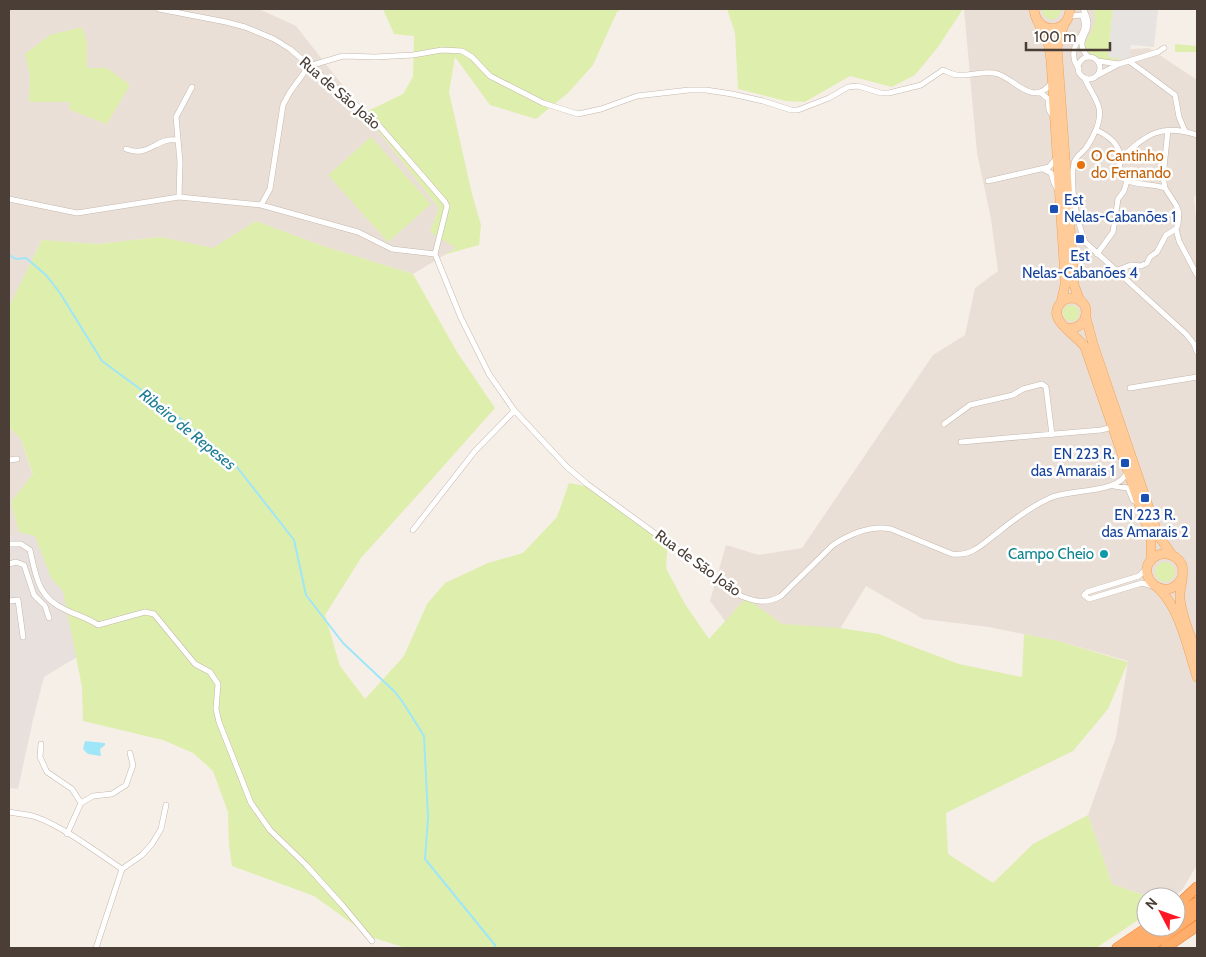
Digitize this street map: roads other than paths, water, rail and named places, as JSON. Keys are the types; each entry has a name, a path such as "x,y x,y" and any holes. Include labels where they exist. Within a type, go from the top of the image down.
{"highway":[{"path":"1186,897 1197,887"},
{"path":"1186,910 1197,902"},
{"path":"1148,948 1197,913"},
{"path":"1165,948 1197,926"},
{"path":"1117,948 1136,935"},
{"path":"1133,948 1149,937"}],"main road":[{"path":"1034,9 1049,46 1055,120 1066,169 1074,285 1080,301 1086,308 1086,318 1093,344 1158,535 1182,567 1180,600 1197,654"},
{"path":"1037,20 1046,28 1058,27 1068,16"},
{"path":"1068,16 1057,47 1062,155 1060,193 1065,284 1058,306 1057,317 1062,325 1085,346 1151,538 1148,578 1168,600 1176,615 1197,677"},
{"path":"1060,302 1072,298 1080,301"},
{"path":"1067,328 1080,325 1086,318"},
{"path":"1149,564 1161,554 1172,555"},
{"path":"1157,587 1170,589 1182,578"}],"street":[{"name":"Rua de São João","path":"159,9 226,22 258,31 290,50 371,118 445,202 446,206 435,254 461,318 485,366 514,411 567,467 587,484 741,596 754,601 774,600 781,596 842,538 870,528 891,529 952,554 962,555 974,550 1024,512 1054,496 1111,485"},
{"path":"1083,9 1089,21 1088,28 1081,42 1082,50 1088,57 1098,61 1119,64"},
{"path":"1066,169 1086,148 1096,130 1100,116 1099,108 1074,58 1074,49 1085,29 1085,23 1082,15 1068,16"},
{"path":"1084,77 1091,78 1119,64 1158,52 1164,48"},
{"path":"262,205 270,189 283,105 290,92 309,66 343,56 376,57 413,55 442,50 462,51 468,54 490,76 543,103 578,114 610,106 637,96 679,90 706,90 732,94 790,110 798,110 821,102 848,87 863,87 886,94 921,85 943,70 957,75 991,73 999,74 1023,89 1039,92 1048,98 1049,110 1055,120"},
{"path":"1079,69 1080,62 1088,57"},
{"path":"1098,61 1100,68 1098,74"},
{"path":"1129,62 1175,95 1179,118 1185,131"},
{"path":"1039,92 1046,89 1053,82"},
{"path":"179,197 180,162 176,117 192,87"},
{"path":"1096,130 1108,135 1118,147 1121,158"},
{"path":"1168,130 1163,177 1165,188 1176,205 1178,213 1176,229 1179,241 1197,275"},
{"path":"1165,188 1157,185 1127,181 1121,176 1118,167 1121,158 1143,138 1153,133 1168,130 1185,131 1197,135"},
{"path":"126,149 135,151 146,150 166,140 177,140"},
{"path":"988,181 1049,167 1062,155 1074,161"},
{"path":"1074,161 1073,192 1079,228 1085,242 1186,334 1197,352"},
{"path":"1042,169 1051,173 1060,193"},
{"path":"1097,254 1113,232 1118,199 1124,191 1127,181"},
{"path":"9,199 77,214 179,197 262,205 358,232 392,249 435,254"},
{"path":"1116,271 1131,265 1141,266 1146,263 1157,252 1166,235 1176,229"},
{"path":"1130,388 1197,377"},
{"path":"944,424 970,405 1013,395 1023,389 1042,384 1046,387 1052,435"},
{"path":"413,530 475,451 514,411"},
{"path":"961,442 1052,435 1113,427"},
{"path":"9,460 17,459"},
{"path":"1111,485 1124,480 1128,471"},
{"path":"1111,485 1128,488 1133,500 1139,504"},
{"path":"9,544 20,544 30,550 38,584 50,602 86,617 98,625 145,612 154,614 195,664 210,672 218,684 216,709 219,722 251,803 270,830 343,906 372,941"},
{"path":"9,564 16,562 24,565 34,595 45,606 49,618"},
{"path":"1149,564 1139,576 1087,592 1084,595 1089,599 1142,583 1157,587"},
{"path":"9,601 18,600 24,637"},
{"path":"41,744 40,757 47,772 72,789 80,803"},
{"path":"67,834 80,803 93,796 112,794 126,784 133,765 130,753"},
{"path":"96,948 122,869 142,855 152,844 161,829 166,805"},
{"path":"9,812 38,818 122,869"}],"water":[{"path":"85,741 105,743 100,749 101,756 88,754 83,749"}],"waterway":[{"name":"Ribeiro de Repeses","path":"9,255 16,259 26,258 46,275 60,293 102,361 185,422 233,462 294,540 306,595 343,643 395,692 424,736 428,817 425,859 495,945 495,948"}],"place":[{"name":"O Cantinho do Fernando","path":"1081,165"},
{"name":"Est Nelas-Cabanões 1","path":"1054,209"},
{"name":"Est Nelas-Cabanões 4","path":"1080,239"},
{"name":"EN 223 R. das Amarais 1","path":"1125,463"},
{"name":"EN 223 R. das Amarais 2","path":"1145,498"},
{"name":"Campo Cheio","path":"1104,554"}]}
